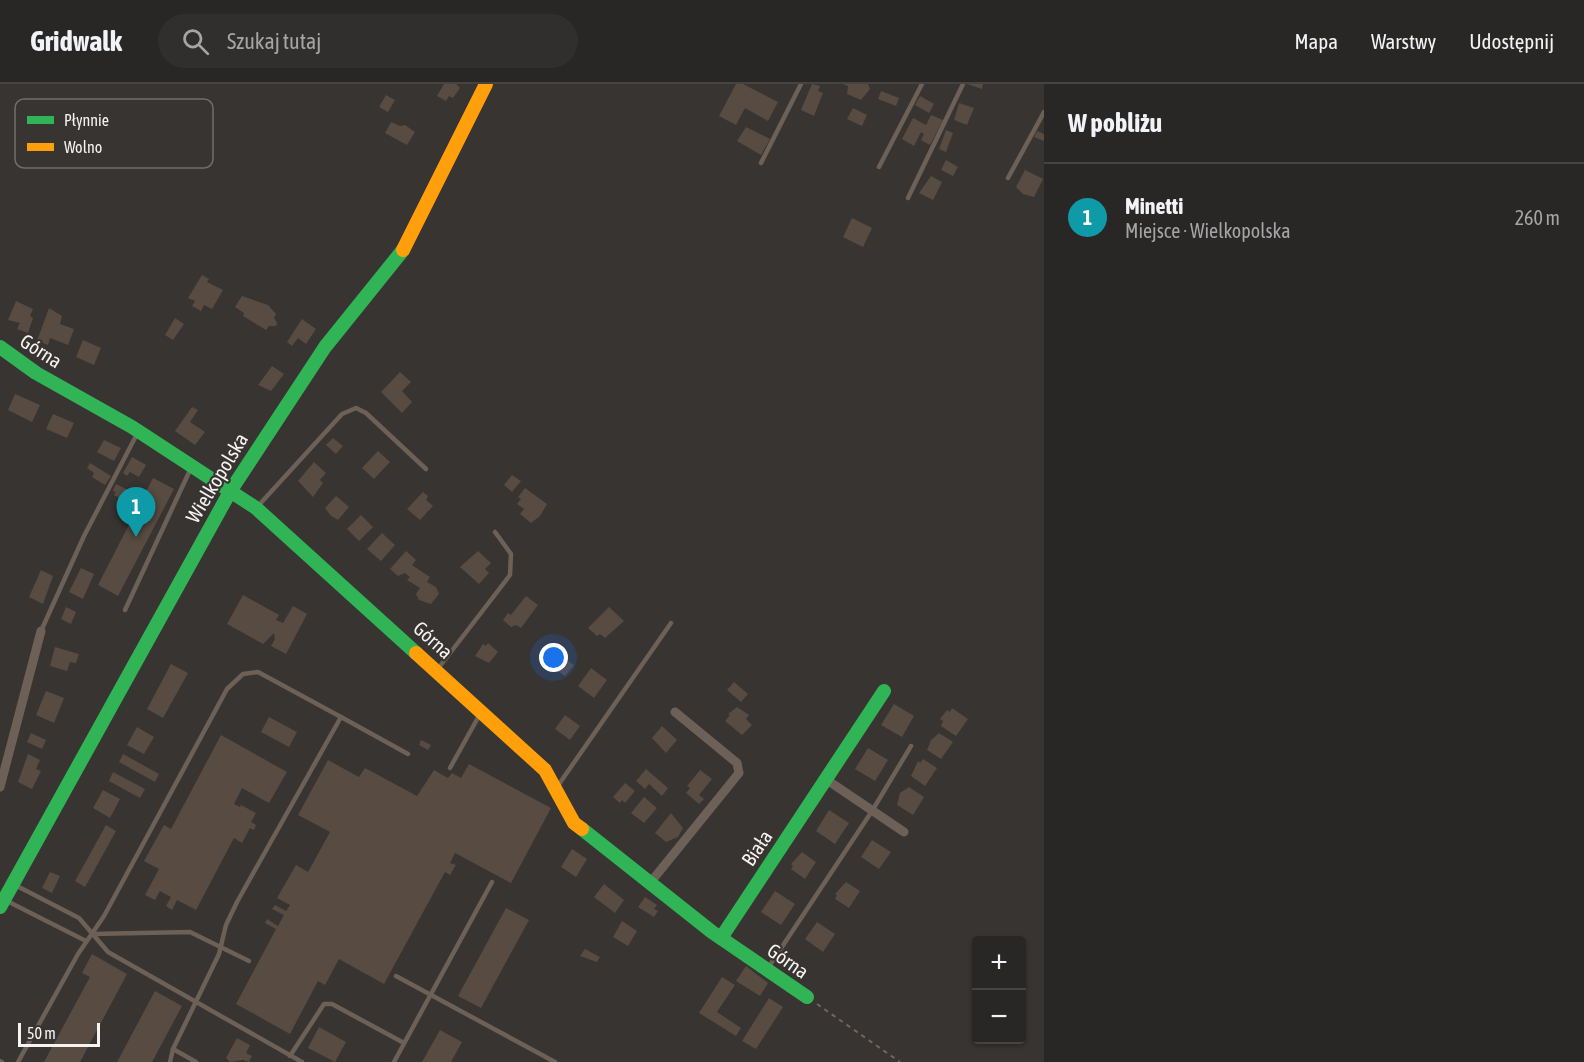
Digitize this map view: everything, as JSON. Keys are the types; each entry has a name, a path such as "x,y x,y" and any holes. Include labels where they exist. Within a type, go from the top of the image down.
{"street":[{"name":"Wielkopolska","path":"2,903 231,490 325,347 406,247 486,84"},
{"name":"Górna","path":"0,347 36,373 139,431 256,508 545,770 557,787 574,823 721,938 807,998"},
{"path":"0,787 41,632"},
{"name":"Biała","path":"721,938 884,691"},
{"path":"650,884 739,773 737,763 675,712"},
{"path":"827,780 904,832"}],"lane":[{"path":"761,163 801,84"},
{"path":"879,167 922,84"},
{"path":"908,198 963,84"},
{"path":"1008,178 1044,112"},
{"path":"256,508 342,414 356,408 366,413 426,469"},
{"path":"41,632 84,536 139,431"},
{"path":"125,610 191,467"},
{"path":"437,670 510,575 511,554 495,532"},
{"path":"557,787 671,623"},
{"path":"18,1062 86,941 104,916 227,689 235,680 251,672 264,674 408,754"},
{"path":"450,768 482,711"},
{"path":"170,1062 173,1049 197,1003 237,902 341,717"},
{"path":"767,970 872,811 911,746"},
{"path":"394,1062 492,882"},
{"path":"13,884 79,918 108,952 302,1062"},
{"path":"2,903 86,941"},
{"path":"91,934 190,932 249,961"},
{"path":"396,976 555,1062"},
{"path":"290,1056 324,1004 332,1004 404,1043"},
{"path":"173,1049 196,1062"}],"path":[{"path":"807,998 900,1062"}],"building":[{"path":"444,84 456,84 460,88 453,98 449,96 446,101 437,96"},
{"path":"736,84 743,84 778,102 768,121 745,108 736,125 719,116"},
{"path":"812,84 820,86 818,91 823,93 814,116 801,110"},
{"path":"843,84 868,84 870,89 861,100 847,94 848,86"},
{"path":"967,84 983,84 982,89"},
{"path":"881,91 899,98 896,106 878,99"},
{"path":"386,95 395,100 388,112 379,107"},
{"path":"920,96 934,104 929,113 915,105"},
{"path":"959,103 974,108 967,125 954,120"},
{"path":"853,108 867,115 862,126 847,119"},
{"path":"931,115 943,120 930,145 921,140 924,134 921,132 914,146 902,139 913,118 926,125"},
{"path":"391,122 400,126 405,125 415,132 407,145 385,133"},
{"path":"746,127 770,139 761,155 737,141"},
{"path":"946,130 953,133 946,152 939,149"},
{"path":"1037,131 1044,134 1044,141 1034,137"},
{"path":"946,160 958,167 953,176 941,170"},
{"path":"1025,170 1043,179 1034,197 1023,194 1016,187"},
{"path":"931,176 942,182 933,200 919,193"},
{"path":"852,218 872,228 863,247 843,237"},
{"path":"202,275 209,279 207,282 223,290 212,309 204,305 201,311 192,306 195,301 188,298"},
{"path":"242,296 268,305 276,314 274,318 276,326 269,326 266,330 243,316 244,313 235,307"},
{"path":"16,301 33,309 30,316 33,318 28,333 17,329 20,323 8,320"},
{"path":"49,308 62,316 60,324 74,329 68,345 50,338 48,345 37,341"},
{"path":"175,318 184,324 173,340 165,335"},
{"path":"302,319 316,329 306,344 298,338 292,346 287,342"},
{"path":"83,340 101,348 94,365 76,357"},
{"path":"272,366 284,374 271,391 258,385"},
{"path":"400,372 411,382 402,391 412,402 402,413 381,392"},
{"path":"15,394 40,405 32,422 8,410"},
{"path":"192,407 198,410 190,422 205,432 195,445 175,431"},
{"path":"53,414 74,423 67,438 46,429"},
{"path":"333,438 343,446 336,454 326,445"},
{"path":"104,440 121,448 114,461 97,452"},
{"path":"378,451 390,462 374,479 362,468"},
{"path":"132,457 146,465 139,477 130,472 127,476 123,473"},
{"path":"314,462 326,473 320,480 323,483 313,497 298,481"},
{"path":"90,463 111,476 105,485 92,477 94,473 87,468"},
{"path":"512,475 521,481 512,492 504,485"},
{"path":"153,478 174,489 118,596 98,585"},
{"path":"116,484 136,494 131,504 114,495"},
{"path":"525,488 547,504 540,516 531,523 520,514 524,509 517,504 521,499 518,497"},
{"path":"423,492 428,496 426,500 433,506 420,520 407,509"},
{"path":"336,496 349,507 338,520 331,516 325,508"},
{"path":"361,515 373,527 359,541 347,529"},
{"path":"382,533 395,545 381,561 367,549"},
{"path":"406,551 416,560 412,565 430,577 427,582 436,587 439,594 431,604 419,600 416,594 420,588 407,580 410,577 405,573 398,576 390,569"},
{"path":"478,551 491,563 485,569 489,573 479,584 460,567"},
{"path":"81,568 94,574 83,599 69,592"},
{"path":"41,570 53,576 43,604 29,597"},
{"path":"243,595 279,615 276,620 283,623 293,606 307,614 286,654 271,646 275,639 274,633 263,644 227,624"},
{"path":"526,596 538,605 521,628 516,625 511,627 503,620 508,613 511,615"},
{"path":"66,607 76,612 71,624 61,619"},
{"path":"609,607 624,621 605,638 600,634 597,636 588,628"},
{"path":"488,643 498,652 489,663 475,656 483,644 486,646"},
{"path":"55,647 79,654 76,663 70,662 67,671 50,666"},
{"path":"565,659 574,665 565,676 556,670"},
{"path":"171,664 188,673 163,718 147,709"},
{"path":"591,668 607,680 594,698 578,686"},
{"path":"734,682 748,694 741,702 727,690"},
{"path":"46,691 64,698 54,723 36,715"},
{"path":"894,704 914,716 902,737 881,725"},
{"path":"737,707 749,715 746,719 752,725 742,735 725,721 730,715 728,714"},
{"path":"952,708 968,719 956,736 941,726 943,721 940,719 947,710 950,712"},
{"path":"565,715 580,726 570,740 555,729"},
{"path":"269,717 297,732 289,747 261,732"},
{"path":"662,726 677,740 666,753 652,738"},
{"path":"137,727 154,737 144,754 127,745"},
{"path":"31,733 46,740 42,749 27,742"},
{"path":"939,733 953,742 941,759 927,750 931,740"},
{"path":"221,735 287,772 269,803 242,788 234,804 256,813 251,822 256,825 254,830 250,828 242,843 234,838 196,910 177,900 172,910 166,906 171,897 160,891 155,900 145,895 159,869 144,861 164,825 171,829"},
{"path":"421,740 431,745 428,750 419,745"},
{"path":"868,748 888,760 875,781 855,769"},
{"path":"28,754 40,760 36,769 41,771 32,789 18,782"},
{"path":"123,754 159,774 155,782 119,762"},
{"path":"923,759 937,768 925,786 911,776 918,761 920,763"},
{"path":"328,760 359,777 365,768 417,796 434,770 448,778 452,773 461,778 469,764 551,808 511,883 455,853 450,863 456,865 450,875 445,872 384,984 339,959 325,985 318,981 290,1034 236,1004 276,929 265,923 267,919 278,926 284,915 272,909 275,905 286,911 290,905 277,898 296,865 308,872 330,832 298,815"},
{"path":"646,769 668,788 662,796 649,784 645,789 636,781"},
{"path":"700,770 712,779 699,795 704,799 699,804 686,793 690,788 687,786"},
{"path":"113,772 145,789 140,798 109,781"},
{"path":"625,783 635,791 625,803 622,800 620,803 613,797"},
{"path":"909,787 924,797 913,815 897,805 900,793"},
{"path":"103,790 120,799 110,818 93,808"},
{"path":"644,797 657,808 644,823 631,813"},
{"path":"829,810 849,823 835,844 816,831"},
{"path":"671,813 683,828 678,837 666,842 655,833"},
{"path":"106,825 116,831 85,887 75,881"},
{"path":"872,840 891,852 879,869 861,857"},
{"path":"572,849 587,859 576,877 561,867"},
{"path":"802,852 816,862 805,879 791,869 793,866 791,864"},
{"path":"50,872 60,876 52,893 42,888"},
{"path":"846,882 860,891 849,908 835,899 837,895 835,894"},
{"path":"604,884 624,900 615,913 594,897"},
{"path":"775,891 795,904 781,925 761,912"},
{"path":"645,897 657,905 654,909 658,911 654,917 638,907"},
{"path":"506,908 529,920 481,1008 458,996"},
{"path":"622,921 637,931 628,946 613,937"},
{"path":"817,922 835,934 823,952 805,939"},
{"path":"585,949 600,957 597,962 580,956"},
{"path":"92,954 127,974 80,1062 44,1062 90,977 82,973"},
{"path":"746,966 768,983 760,996 736,981"},
{"path":"722,977 735,985 717,1012 741,1028 736,1036 699,1013"},
{"path":"155,991 182,1006 152,1062 117,1062"},
{"path":"769,998 783,1007 756,1049 742,1041"},
{"path":"319,1027 346,1042 335,1062 308,1048"},
{"path":"440,1030 462,1042 451,1062 422,1062"},
{"path":"237,1038 250,1045 246,1053 252,1056 249,1062 243,1060 230,1062 226,1058"}],"traffic: fast":[{"path":"0,907 231,490 325,347 403,250"},
{"path":"0,347 36,373 132,427 256,508 416,653"},
{"path":"721,938 884,691"},
{"path":"582,829 712,932 807,997"}],"traffic: slow":[{"path":"403,250 486,84"},
{"path":"416,653 545,770 574,823 582,829"}],"place":[{"name":"Minetti","path":"136,537"}]}
